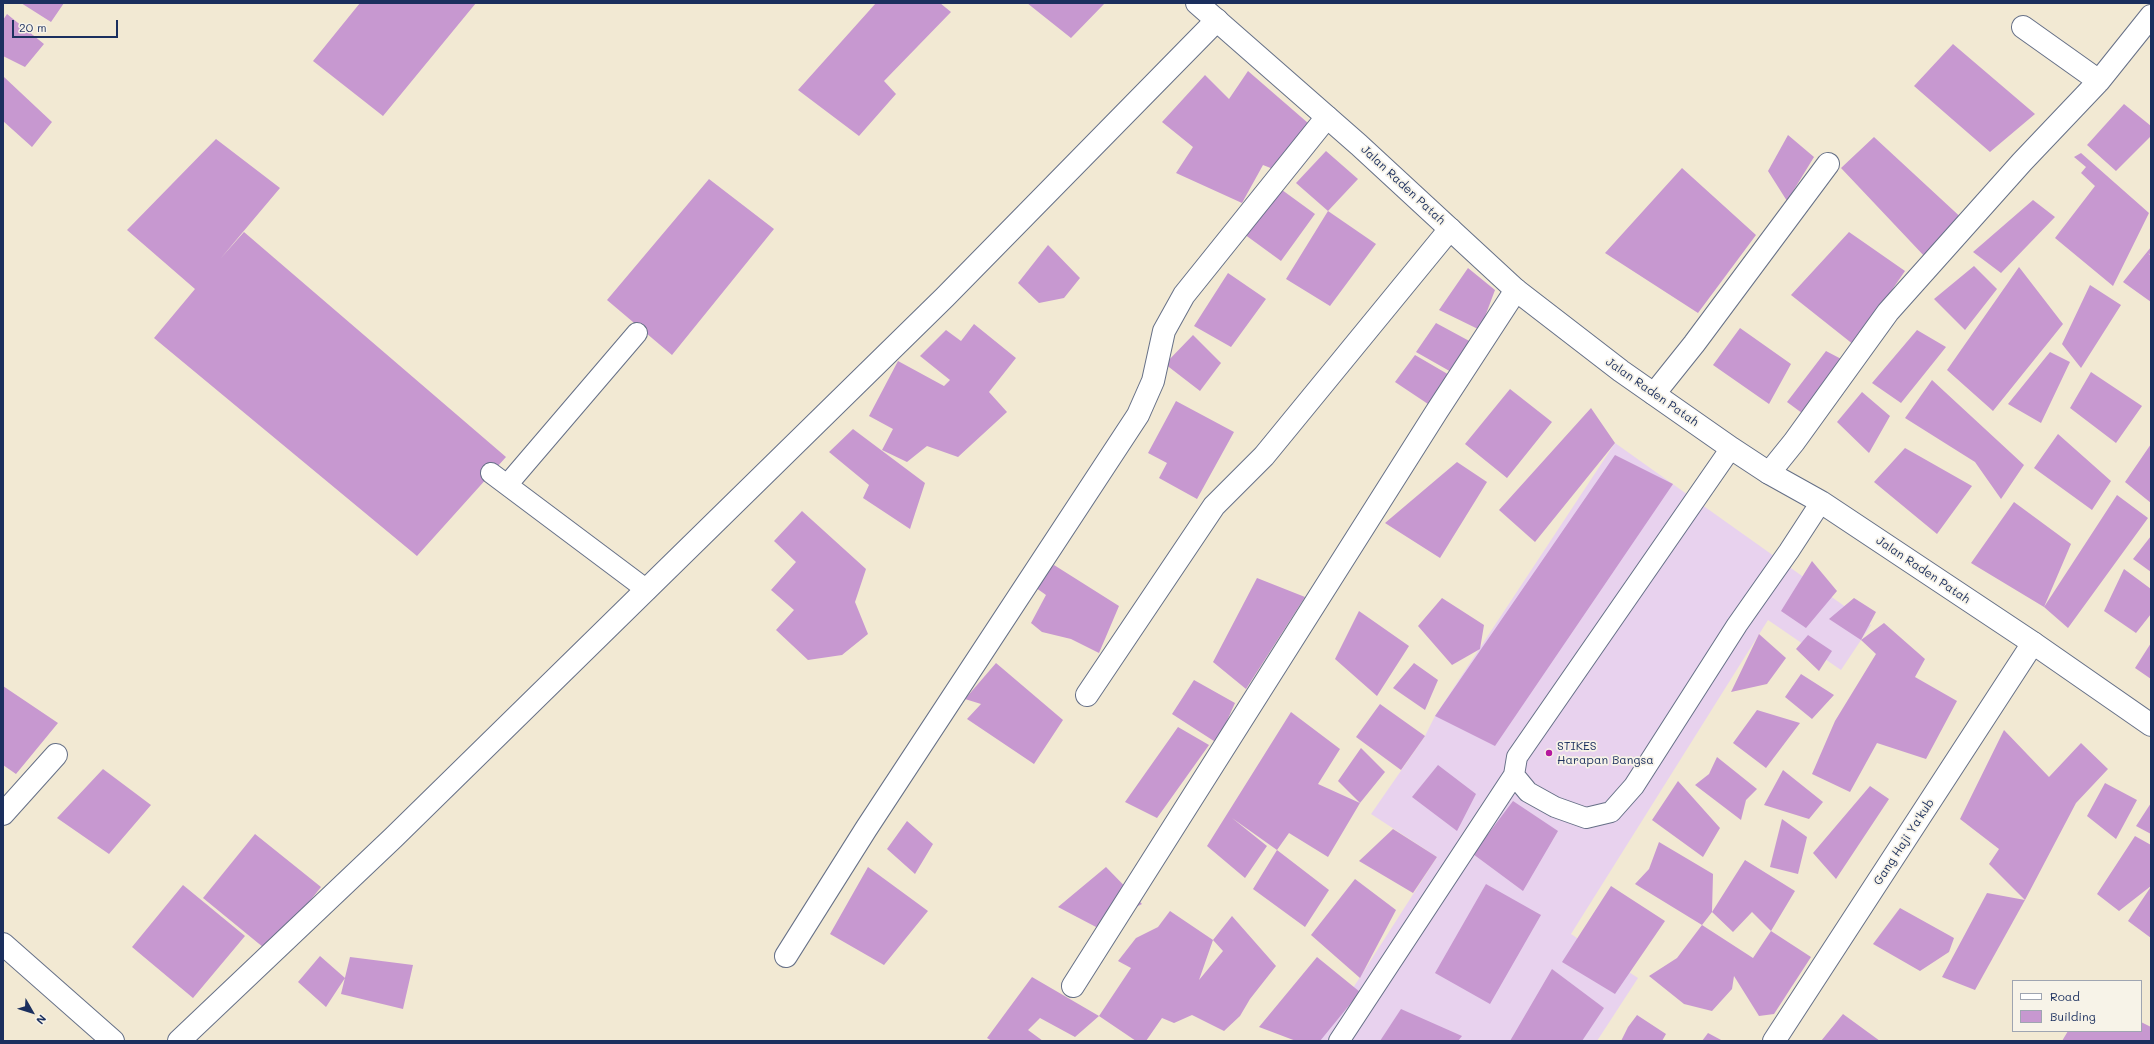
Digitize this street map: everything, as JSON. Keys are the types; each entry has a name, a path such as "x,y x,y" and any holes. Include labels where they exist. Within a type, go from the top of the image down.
{"street":[{"name":"Jalan Raden Patah","path":"1197,3 1327,117 1516,290 1621,371 1731,448 1769,473 1821,502 2033,643 2151,725"},
{"path":"1769,473 1794,442 1888,312 2022,162 2099,81 2151,16"},
{"path":"179,1041 393,838 945,297 1217,20"},
{"path":"2023,27 2099,81"},
{"path":"786,956 866,829 1138,415 1153,382 1164,331 1184,295 1327,117"},
{"path":"1654,394 1694,344 1828,164"},
{"path":"1087,695 1214,506 1264,456 1450,229"},
{"path":"1073,986 1428,424 1516,290"},
{"name":"Gang Haji Ya'kub","path":"1774,1041 2033,643"},
{"path":"3,814 56,755"},
{"path":"3,944 113,1041"}],"lane":[{"path":"507,485 637,333"},
{"path":"1339,1041 1514,775 1517,757 1731,448"},
{"path":"491,473 647,590"},
{"path":"1514,775 1528,792 1555,807 1586,818 1611,812 1634,786 1737,625 1789,551 1821,502"}],"shaded area":[{"name":"STIKES Harapan Bangsa","path":"1615,443 1871,625 1841,670 1768,620 1571,934 1638,978 1597,1041 1319,1041 1437,857 1371,814 1425,736 1435,716"}],"building":[{"path":"21,3 64,3 51,22"},
{"path":"360,3 476,3 383,116 313,61"},
{"path":"876,3 940,3 951,12 884,81 896,94 859,136 798,90"},
{"path":"1027,3 1105,3 1071,38"},
{"path":"7,14 44,44 25,67 3,56 3,20"},
{"path":"1953,44 2035,114 1990,152 1914,86"},
{"path":"1248,71 1308,123 1273,169 1263,165 1242,203 1176,173 1193,147 1162,122 1205,75 1229,99"},
{"path":"4,77 52,122 32,147 3,121"},
{"path":"2124,104 2151,126 2151,136 2116,171 2087,145"},
{"path":"1788,135 1814,157 1787,201 1768,171"},
{"path":"1874,137 1967,223 1927,259 1841,168"},
{"path":"216,139 280,188 221,258 244,232 506,457 417,556 154,338 195,289 127,230"},
{"path":"1326,151 1358,179 1328,211 1296,183"},
{"path":"2081,153 2149,213 2113,286 2055,238 2095,186 2081,173 2086,167 2074,157"},
{"path":"1682,168 1756,235 1698,313 1605,253"},
{"path":"709,179 774,229 672,355 607,300"},
{"path":"1278,187 1315,214 1281,261 1244,234"},
{"path":"2033,200 2055,217 2001,273 1973,252"},
{"path":"1328,211 1376,244 1330,306 1286,279"},
{"path":"1849,232 1905,271 1854,345 1791,295"},
{"path":"1048,245 1080,278 1064,298 1039,303 1018,283"},
{"path":"2151,247 2151,255 2148,253 2151,256 2151,302 2123,282"},
{"path":"1974,266 1997,289 1965,330 1934,299"},
{"path":"2019,267 2063,324 1993,411 1947,370"},
{"path":"1468,268 1495,290 1480,330 1439,310"},
{"path":"1228,273 1266,299 1231,347 1194,326"},
{"path":"2090,285 2121,305 2081,368 2062,344"},
{"path":"1436,323 1473,343 1453,373 1416,352"},
{"path":"974,324 1016,358 989,392 1007,412 958,457 927,446 907,462 882,450 893,429 869,416 898,361 944,386 950,380 920,356 946,330 961,341"},
{"path":"1740,328 1791,364 1769,404 1713,365"},
{"path":"1917,330 1946,347 1901,403 1872,383"},
{"path":"1193,335 1221,363 1200,391 1165,364"},
{"path":"1826,351 1845,361 1806,416 1787,402"},
{"path":"2050,352 2070,362 2041,423 2008,404"},
{"path":"1415,355 1451,376 1431,406 1395,382"},
{"path":"2091,372 2142,406 2116,443 2070,408"},
{"path":"1932,380 2024,465 2001,499 1975,462 1905,418"},
{"path":"1510,389 1552,422 1507,478 1465,444"},
{"path":"1862,392 1890,416 1869,453 1837,422"},
{"path":"1176,401 1234,432 1197,499 1159,478 1167,463 1148,453"},
{"path":"1591,408 1615,443 1535,542 1499,510"},
{"path":"853,429 925,483 910,529 863,498 869,485 829,452"},
{"path":"2058,434 2111,481 2092,510 2034,468"},
{"path":"2151,444 2151,503 2125,482"},
{"path":"1905,448 1972,486 1937,534 1874,482"},
{"path":"1615,455 1673,484 1495,746 1435,716"},
{"path":"1457,462 1487,482 1440,558 1385,523"},
{"path":"2117,495 2148,518 2068,628 2044,607"},
{"path":"2014,502 2071,544 2044,607 1971,563"},
{"path":"802,511 866,569 855,602 868,634 842,655 808,660 776,630 794,610 771,590 796,562 774,541"},
{"path":"2151,536 2151,572 2133,559"},
{"path":"1812,561 1837,591 1806,628 1781,611"},
{"path":"1054,565 1119,606 1099,653 1071,639 1042,632 1031,623 1046,595 1032,585"},
{"path":"2124,569 2151,589 2151,614 2136,633 2104,611"},
{"path":"1257,578 1305,597 1246,689 1213,662"},
{"path":"1442,598 1484,625 1480,649 1452,665 1418,626"},
{"path":"1854,598 1876,612 1861,640 1829,619"},
{"path":"1359,611 1409,646 1377,696 1335,659"},
{"path":"1884,623 1925,659 1915,677 1957,701 1926,759 1877,743 1850,792 1812,774 1835,721 1876,654 1861,640"},
{"path":"1759,634 1786,658 1767,684 1731,692"},
{"path":"1808,635 1832,651 1819,671 1796,649"},
{"path":"2151,643 2151,679 2135,668"},
{"path":"996,663 1063,720 1034,764 967,719 981,704 965,699"},
{"path":"1414,663 1438,680 1425,710 1393,688"},
{"path":"1801,674 1834,695 1812,719 1785,697"},
{"path":"1194,680 1235,703 1217,743 1172,714"},
{"path":"3,686 58,723 16,774 3,765"},
{"path":"1380,704 1425,736 1401,770 1356,737"},
{"path":"1757,710 1800,723 1766,768 1733,743"},
{"path":"1291,712 1340,749 1318,784 1360,803 1328,857 1289,833 1277,850 1232,818 1267,846 1245,878 1207,846"},
{"path":"1178,727 1209,745 1157,818 1125,802"},
{"path":"2004,730 2049,777 2081,743 2108,769 2076,803 2025,900 1989,864 1999,849 1960,819"},
{"path":"1361,748 1385,772 1360,803 1338,781"},
{"path":"1717,757 1757,789 1746,800 1741,820 1695,785 1709,774"},
{"path":"1438,765 1476,794 1457,831 1412,797"},
{"path":"103,769 151,805 109,854 57,818"},
{"path":"1783,770 1823,802 1809,819 1764,805"},
{"path":"1678,781 1720,828 1703,857 1652,820"},
{"path":"2105,783 2137,800 2116,839 2087,816"},
{"path":"1870,786 1889,799 1836,879 1813,853"},
{"path":"1513,801 1558,831 1523,891 1473,854"},
{"path":"2151,803 2151,834 2136,826"},
{"path":"1782,819 1807,837 1798,874 1770,867"},
{"path":"907,821 933,844 915,874 887,849"},
{"path":"1393,829 1437,857 1413,893 1359,861"},
{"path":"255,834 321,887 269,952 203,898"},
{"path":"2135,836 2151,845 2151,886 2119,911 2097,894"},
{"path":"1659,842 1713,874 1712,912 1702,925 1635,884 1649,869"},
{"path":"1277,850 1329,890 1305,927 1253,889"},
{"path":"1745,860 1795,891 1771,931 1752,912 1733,932 1712,912"},
{"path":"868,867 928,911 884,965 830,934"},
{"path":"1106,867 1142,904 1096,927 1058,907"},
{"path":"1355,879 1396,910 1360,978 1311,935"},
{"path":"1486,884 1541,915 1490,1004 1435,973"},
{"path":"183,885 245,936 193,998 132,947"},
{"path":"1611,886 1665,921 1615,994 1562,962"},
{"path":"2151,888 2151,938 2128,921"},
{"path":"1987,893 2025,900 1975,990 1942,977"},
{"path":"1900,908 1954,938 1949,952 1920,971 1873,944"},
{"path":"1170,911 1213,940 1232,916 1276,966 1250,999 1240,1016 1224,1031 1192,1015 1174,1023 1162,1018 1146,1041 1136,1041 1099,1016 1131,968 1118,961 1136,938 1158,927","holes":["1213,940 1223,951 1199,980"]},
{"path":"1702,925 1753,958 1771,931 1811,957 1774,1014 1759,1016 1734,976 1732,989 1712,1011 1684,1004 1649,976 1677,958"},
{"path":"320,956 345,978 326,1007 298,982"},
{"path":"350,957 413,965 403,1009 341,994"},
{"path":"1317,957 1360,992 1320,1041 1296,1041 1259,1027"},
{"path":"1552,969 1604,1008 1582,1041 1510,1041"},
{"path":"1032,977 1099,1016 1075,1037 1040,1018 1028,1030 1043,1041 992,1041 987,1038"},
{"path":"1401,1009 1462,1036 1458,1041 1380,1041"},
{"path":"1843,1014 1880,1041 1821,1041"},
{"path":"1637,1015 1666,1034 1662,1041 1621,1041 1628,1027"},
{"path":"2142,1022 2151,1027 2151,1041 2062,1041 2067,1032 2142,1032"},
{"path":"1708,1033 1723,1041 1702,1041"}],"place":[{"name":"STIKES Harapan Bangsa","path":"1549,753"}]}
